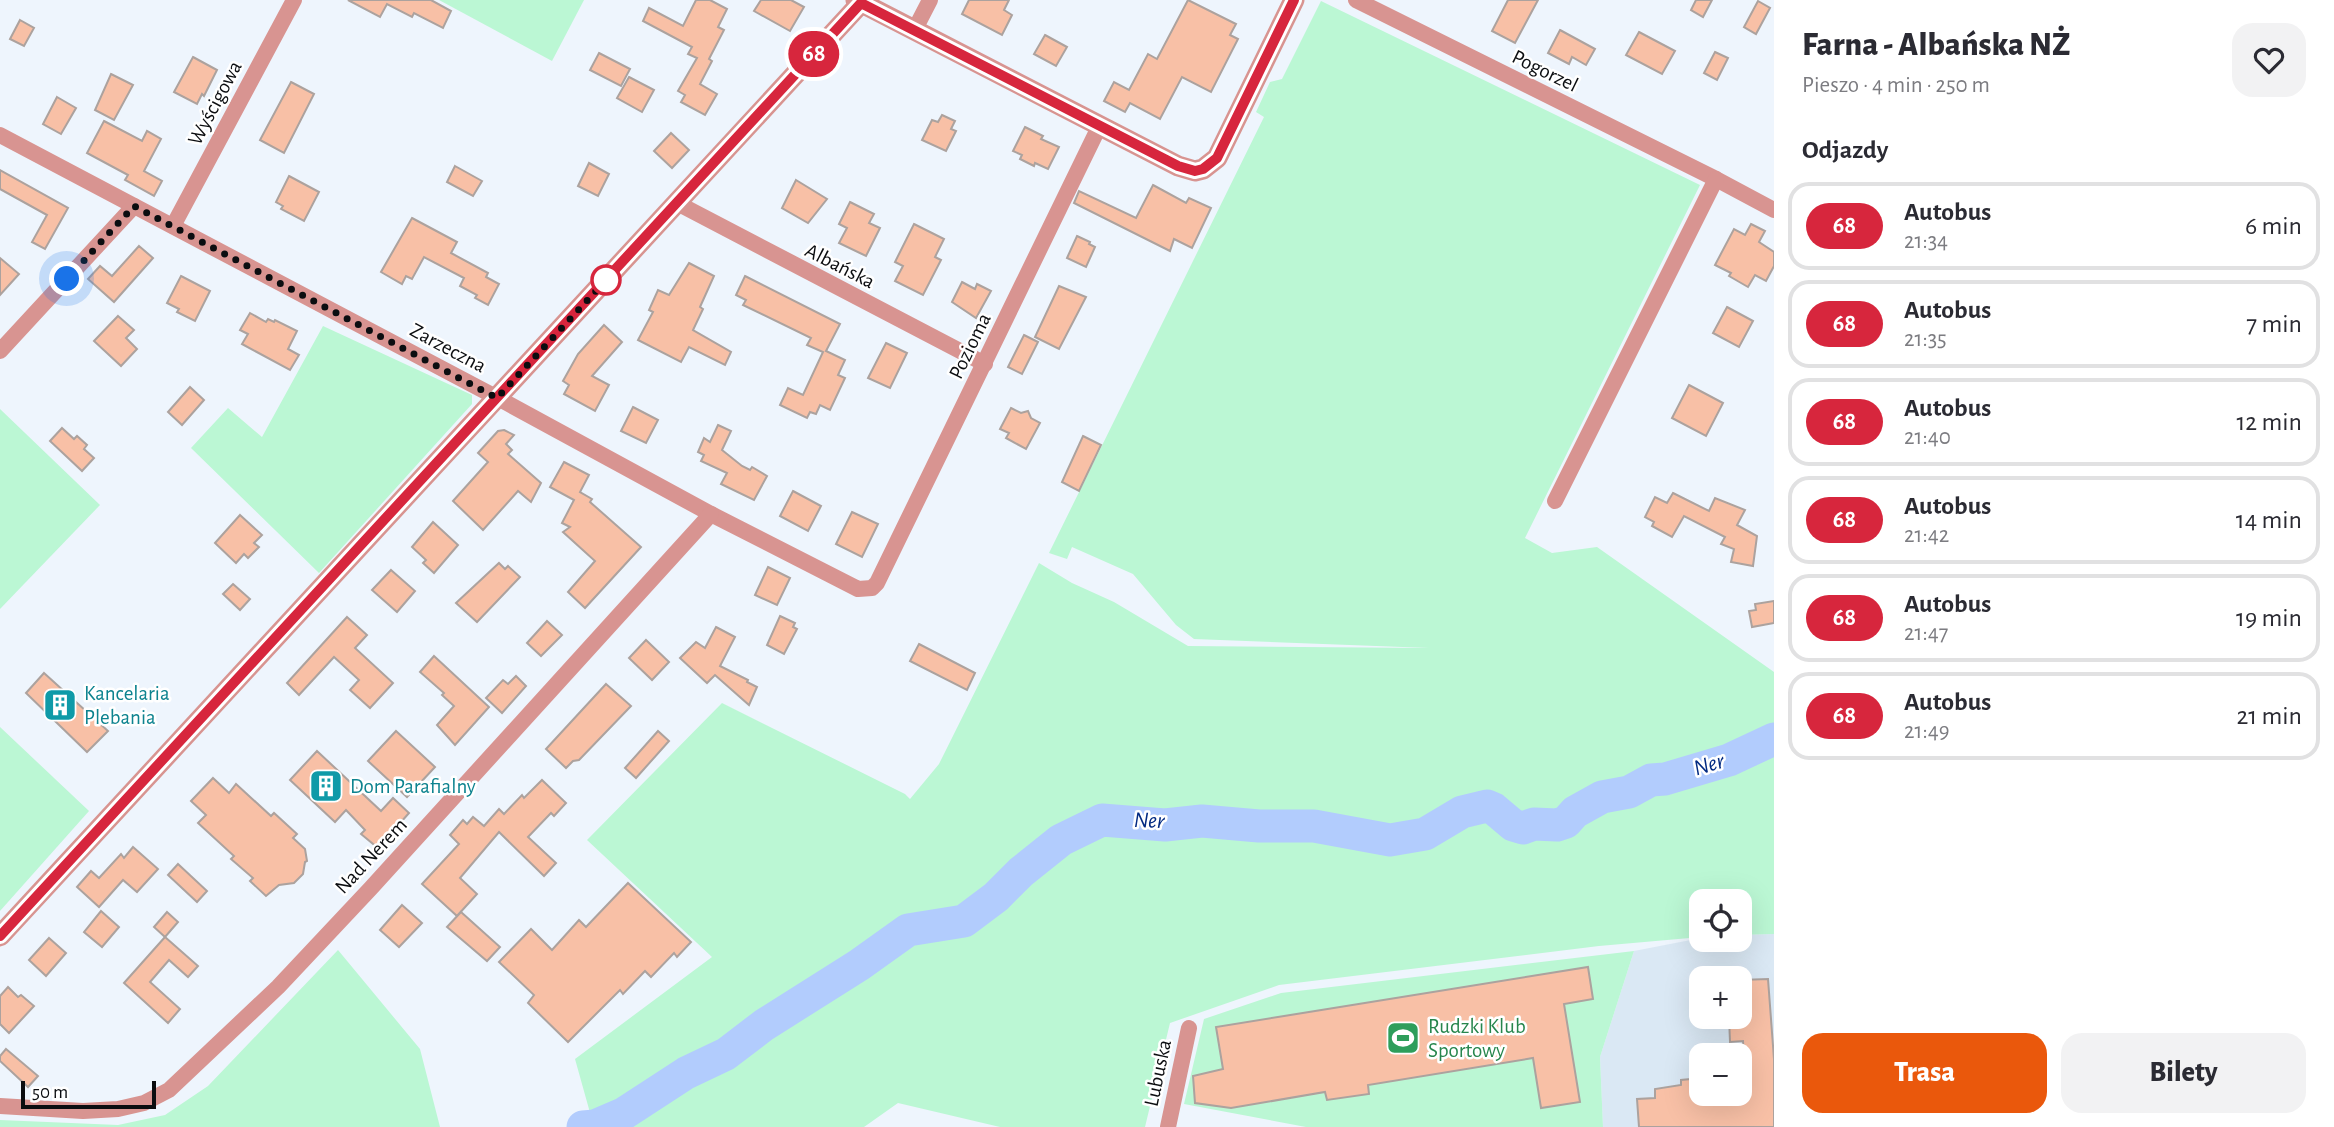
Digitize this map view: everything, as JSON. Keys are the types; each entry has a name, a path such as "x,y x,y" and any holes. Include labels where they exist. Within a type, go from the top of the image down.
{"street":[{"name":"Wyścigowa","path":"173,226 294,0"},
{"path":"914,31 930,0"},
{"path":"0,936 677,203 859,1 1099,127 1178,166 1195,171 1210,165 1223,148 1294,0"},
{"name":"Pogorzel","path":"1356,0 1774,210"},
{"name":"Pozioma","path":"877,583 1099,127"},
{"name":"Zarzeczna","path":"0,135 711,514 858,589 872,588 877,583"},
{"path":"1555,501 1716,179"},
{"name":"Albańska","path":"677,203 985,364"},
{"path":"0,351 134,206"},
{"name":"Nad Nerem","path":"0,1106 83,1111 118,1109 144,1103 169,1090 278,987 711,514"},
{"name":"Lubuska","path":"1168,1127 1189,1028"}],"shaded area":[{"path":"1774,934 1774,1127 1603,1127 1600,1057 1634,951 1689,940 1689,952 1752,952 1752,935"}],"green space":[{"path":"439,0 584,0 552,61"},
{"path":"1321,1 1700,185 1525,538 1552,553 1597,547 1774,672 1774,934 1752,935 1752,889 1689,889 1689,938 1599,946 1279,985 1170,1023 1145,1127 1000,1127 898,1103 864,1127 594,1127 575,1059 712,957 587,840 722,703 905,794 910,799 939,764 1039,563 1072,583 1114,602 1188,646 1429,648 1194,639 1176,625 1133,574 1072,547 1067,559 1049,553 1264,117 1256,112 1270,82 1282,79"},
{"path":"323,326 472,395 472,404 319,573 191,448 228,408 262,437"},
{"path":"0,409 100,505 0,609"},
{"path":"0,727 89,811 0,911"},
{"path":"338,950 420,1049 440,1127 0,1127 0,1120 118,1125 165,1115 208,1086"},
{"name":"Rudzki Klub Sportowy","path":"1634,951 1600,1057 1603,1127 1306,1127 1184,1104 1204,1019 1281,993"}],"building":[{"path":"348,0 431,0 451,11 443,28 414,13 412,17 387,4 380,17"},
{"path":"696,0 710,0 727,9 718,27 724,30 700,84 717,94 705,115 681,102 685,95 678,91 697,58 688,54 692,47 643,21 649,8 683,26"},
{"path":"761,0 791,0 804,7 790,31 754,11"},
{"path":"969,0 1009,0 1004,10 1012,15 1002,35 962,14"},
{"path":"1188,0 1236,24 1230,35 1238,39 1211,92 1182,77 1160,119 1130,103 1125,112 1104,101 1114,82 1129,90 1148,54 1157,59"},
{"path":"1508,0 1538,0 1515,43 1492,31"},
{"path":"1696,0 1712,0 1703,17 1691,10"},
{"path":"1758,1 1770,8 1756,34 1744,27"},
{"path":"20,20 34,28 24,46 10,39"},
{"path":"1560,30 1595,49 1586,65 1572,57 1569,64 1548,53"},
{"path":"1639,32 1675,51 1662,74 1626,55"},
{"path":"1045,35 1067,47 1056,66 1034,54"},
{"path":"1715,52 1728,58 1717,80 1704,73"},
{"path":"599,53 630,69 621,86 590,70"},
{"path":"193,57 217,70 197,104 174,92"},
{"path":"111,74 133,85 114,120 95,110"},
{"path":"629,77 654,90 642,112 617,98"},
{"path":"291,82 314,94 284,153 260,140"},
{"path":"57,97 76,108 61,134 43,124"},
{"path":"942,115 955,121 951,129 956,131 946,151 922,140 932,120 938,122"},
{"path":"104,121 142,141 147,131 161,139 144,171 162,181 154,196 125,180 128,175 87,153"},
{"path":"1025,127 1043,136 1041,139 1059,147 1048,169 1020,159 1022,155 1013,151"},
{"path":"671,133 689,150 672,168 654,151"},
{"path":"589,163 609,174 598,196 578,186"},
{"path":"455,166 482,181 473,196 447,182"},
{"path":"0,170 68,208 45,249 32,242 47,215 0,189"},
{"path":"289,176 319,192 304,221 281,209 283,206 276,202"},
{"path":"796,180 827,199 808,223 782,208"},
{"path":"1153,185 1186,203 1189,198 1211,208 1192,248 1174,239 1170,251 1074,203 1079,191 1136,218"},
{"path":"850,202 874,214 869,223 880,228 866,256 839,243 847,228 839,224"},
{"path":"412,218 457,242 451,253 488,273 486,277 499,284 488,305 460,286 464,278 424,257 412,279 406,276 402,284 381,272"},
{"path":"914,224 944,239 935,257 941,260 923,295 895,281 903,266 895,262"},
{"path":"1751,224 1765,231 1759,242 1774,252 1774,266 1766,281 1755,275 1748,287 1729,276 1731,273 1715,265 1734,229 1745,235"},
{"path":"1077,236 1095,247 1086,267 1067,258"},
{"path":"139,246 153,258 114,302 88,279 100,266 112,276"},
{"path":"0,258 19,274 0,295"},
{"path":"689,263 714,276 693,330 731,352 725,365 689,347 681,362 638,340 653,312 649,310 658,290 669,295"},
{"path":"181,276 210,291 195,321 177,312 179,309 167,303"},
{"path":"745,276 840,324 826,351 845,360 838,375 845,378 830,410 820,405 816,414 810,412 807,418 780,405 788,388 803,395 823,352 807,345 811,338 743,305 746,300 736,295"},
{"path":"962,282 975,289 977,284 991,291 976,318 952,302"},
{"path":"1059,286 1086,297 1059,349 1035,337"},
{"path":"1727,307 1753,321 1739,347 1713,333"},
{"path":"250,313 266,322 268,319 274,322 275,320 297,331 288,349 299,355 290,370 242,344 248,334 240,330"},
{"path":"118,316 134,330 126,338 137,349 121,366 94,341"},
{"path":"604,325 622,342 592,376 609,385 595,411 564,394 569,385 563,381 578,354"},
{"path":"1024,335 1038,342 1022,374 1008,367"},
{"path":"886,343 907,353 890,388 868,378"},
{"path":"1689,385 1723,403 1706,436 1672,418"},
{"path":"190,387 204,400 182,425 168,412"},
{"path":"633,407 658,420 646,443 621,431"},
{"path":"1011,408 1021,413 1028,411 1031,418 1040,423 1026,449 1006,438 1009,433 1000,429"},
{"path":"718,425 731,431 722,450 742,466 750,470 752,467 767,476 754,500 721,484 727,473 701,461 704,455 698,452 704,438 710,442"},
{"path":"62,428 74,439 77,436 87,445 84,449 94,458 82,471 50,441"},
{"path":"504,430 514,435 506,444 512,450 508,454 541,483 531,502 518,491 483,530 453,501 488,462 478,453 498,431"},
{"path":"1083,436 1101,445 1079,491 1062,482"},
{"path":"564,462 589,475 580,492 592,499 590,502 641,547 585,608 568,592 595,561 563,532 570,527 562,523 574,500 550,487"},
{"path":"793,491 821,506 808,531 780,516"},
{"path":"1673,493 1709,511 1715,498 1745,510 1737,525 1757,536 1753,566 1731,562 1734,549 1721,544 1725,537 1684,516 1672,537 1652,526 1654,522 1645,517 1655,497 1667,503"},
{"path":"852,512 878,524 862,557 836,544"},
{"path":"240,515 262,535 254,543 259,547 248,558 244,554 236,563 215,543"},
{"path":"433,522 458,545 434,573 423,563 426,560 412,547"},
{"path":"499,563 505,569 508,566 520,577 477,622 456,603"},
{"path":"768,567 790,578 777,605 755,595"},
{"path":"391,570 415,591 397,612 372,590"},
{"path":"233,584 250,599 240,610 223,594"},
{"path":"1774,601 1774,623 1752,627 1749,611 1756,610 1755,604"},
{"path":"780,616 795,623 793,627 797,629 784,654 767,645"},
{"path":"347,617 367,635 355,648 393,683 370,708 350,690 359,680 334,657 299,695 287,683"},
{"path":"547,621 562,635 541,656 527,643"},
{"path":"716,627 735,637 720,666 757,687 749,705 715,675 707,683 680,658 696,642 705,648"},
{"path":"646,640 669,662 652,680 629,658"},
{"path":"919,644 975,673 967,690 910,661"},
{"path":"434,656 489,707 455,745 437,725 454,706 442,695 444,693 420,672"},
{"name":"Kancelaria Plebania","path":"44,673 108,731 87,752 26,693"},
{"path":"516,676 526,686 502,713 486,698 503,680 508,684"},
{"path":"606,684 631,706 579,760 573,761 566,768 546,749"},
{"path":"396,731 435,767 407,797 368,761"},
{"path":"658,731 669,741 636,778 625,768"},
{"path":"317,751 381,811 393,798 409,813 378,848 361,834 365,830 346,810 335,822 290,780"},
{"path":"213,778 229,793 236,784 271,816 274,813 297,834 293,838 305,849 307,861 303,874 294,883 279,885 266,896 250,881 253,878 231,859 234,856 198,823 206,815 191,801"},
{"path":"542,780 566,803 554,816 551,813 528,837 556,863 544,876 499,832 460,878 477,894 457,916 422,884 459,844 450,835 463,820 467,824 473,817 484,826 499,809 504,814 522,795 524,798"},
{"path":"133,847 158,869 137,892 123,880 99,907 77,887 91,871 99,878 121,854 124,858"},
{"path":"178,864 207,891 197,902 168,875"},
{"path":"628,883 691,942 677,957 674,953 651,977 645,971 623,994 620,990 568,1042 528,1003 534,995 499,962 531,929 552,950 579,920 586,927"},
{"path":"402,905 422,923 399,947 380,930"},
{"path":"101,911 119,927 102,947 84,932"},
{"path":"167,912 178,922 165,937 154,927"},
{"path":"461,912 500,947 487,961 447,927"},
{"path":"165,937 198,966 188,977 169,960 150,982 180,1009 168,1023 124,983"},
{"path":"49,938 66,953 46,976 29,960"},
{"path":"1588,967 1593,999 1564,1004 1580,1102 1541,1108 1533,1058 1368,1085 1369,1094 1327,1100 1325,1092 1231,1108 1195,1103 1193,1076 1223,1069 1216,1027"},
{"path":"1768,979 1774,1059 1774,1127 1639,1127 1637,1099 1655,1098 1655,1089 1681,1085 1681,1080 1689,1079 1689,1106 1752,1106 1752,1043 1730,1042 1729,1029 1752,1029 1752,980"},
{"path":"8,987 18,997 21,995 34,1006 9,1033 0,1024 0,996"},
{"path":"6,1049 38,1076 28,1087 0,1061 0,1056"}],"waterway":[{"name":"Ner","path":"583,1127 595,1126 623,1114 686,1073 726,1054 764,1025 859,965 908,930 964,921 1061,840 1102,820 1165,825 1202,821 1259,826 1314,826 1390,840 1425,834 1462,812 1487,806 1513,825 1523,828 1534,824 1557,825 1566,822 1575,812 1602,797 1629,792 1651,780 1665,779 1729,760 1774,739"}],"bus line":[{"name":"68","path":"0,936 861,3 1115,135 1178,166 1195,171 1210,165 1223,148 1294,0"}],"place":[{"name":"Kancelaria Plebania","path":"60,705"},
{"name":"Dom Parafialny","path":"326,786"},
{"name":"Rudzki Klub Sportowy","path":"1403,1038"}],"route":[{"path":"67,279 134,206 497,398 606,280"}]}
